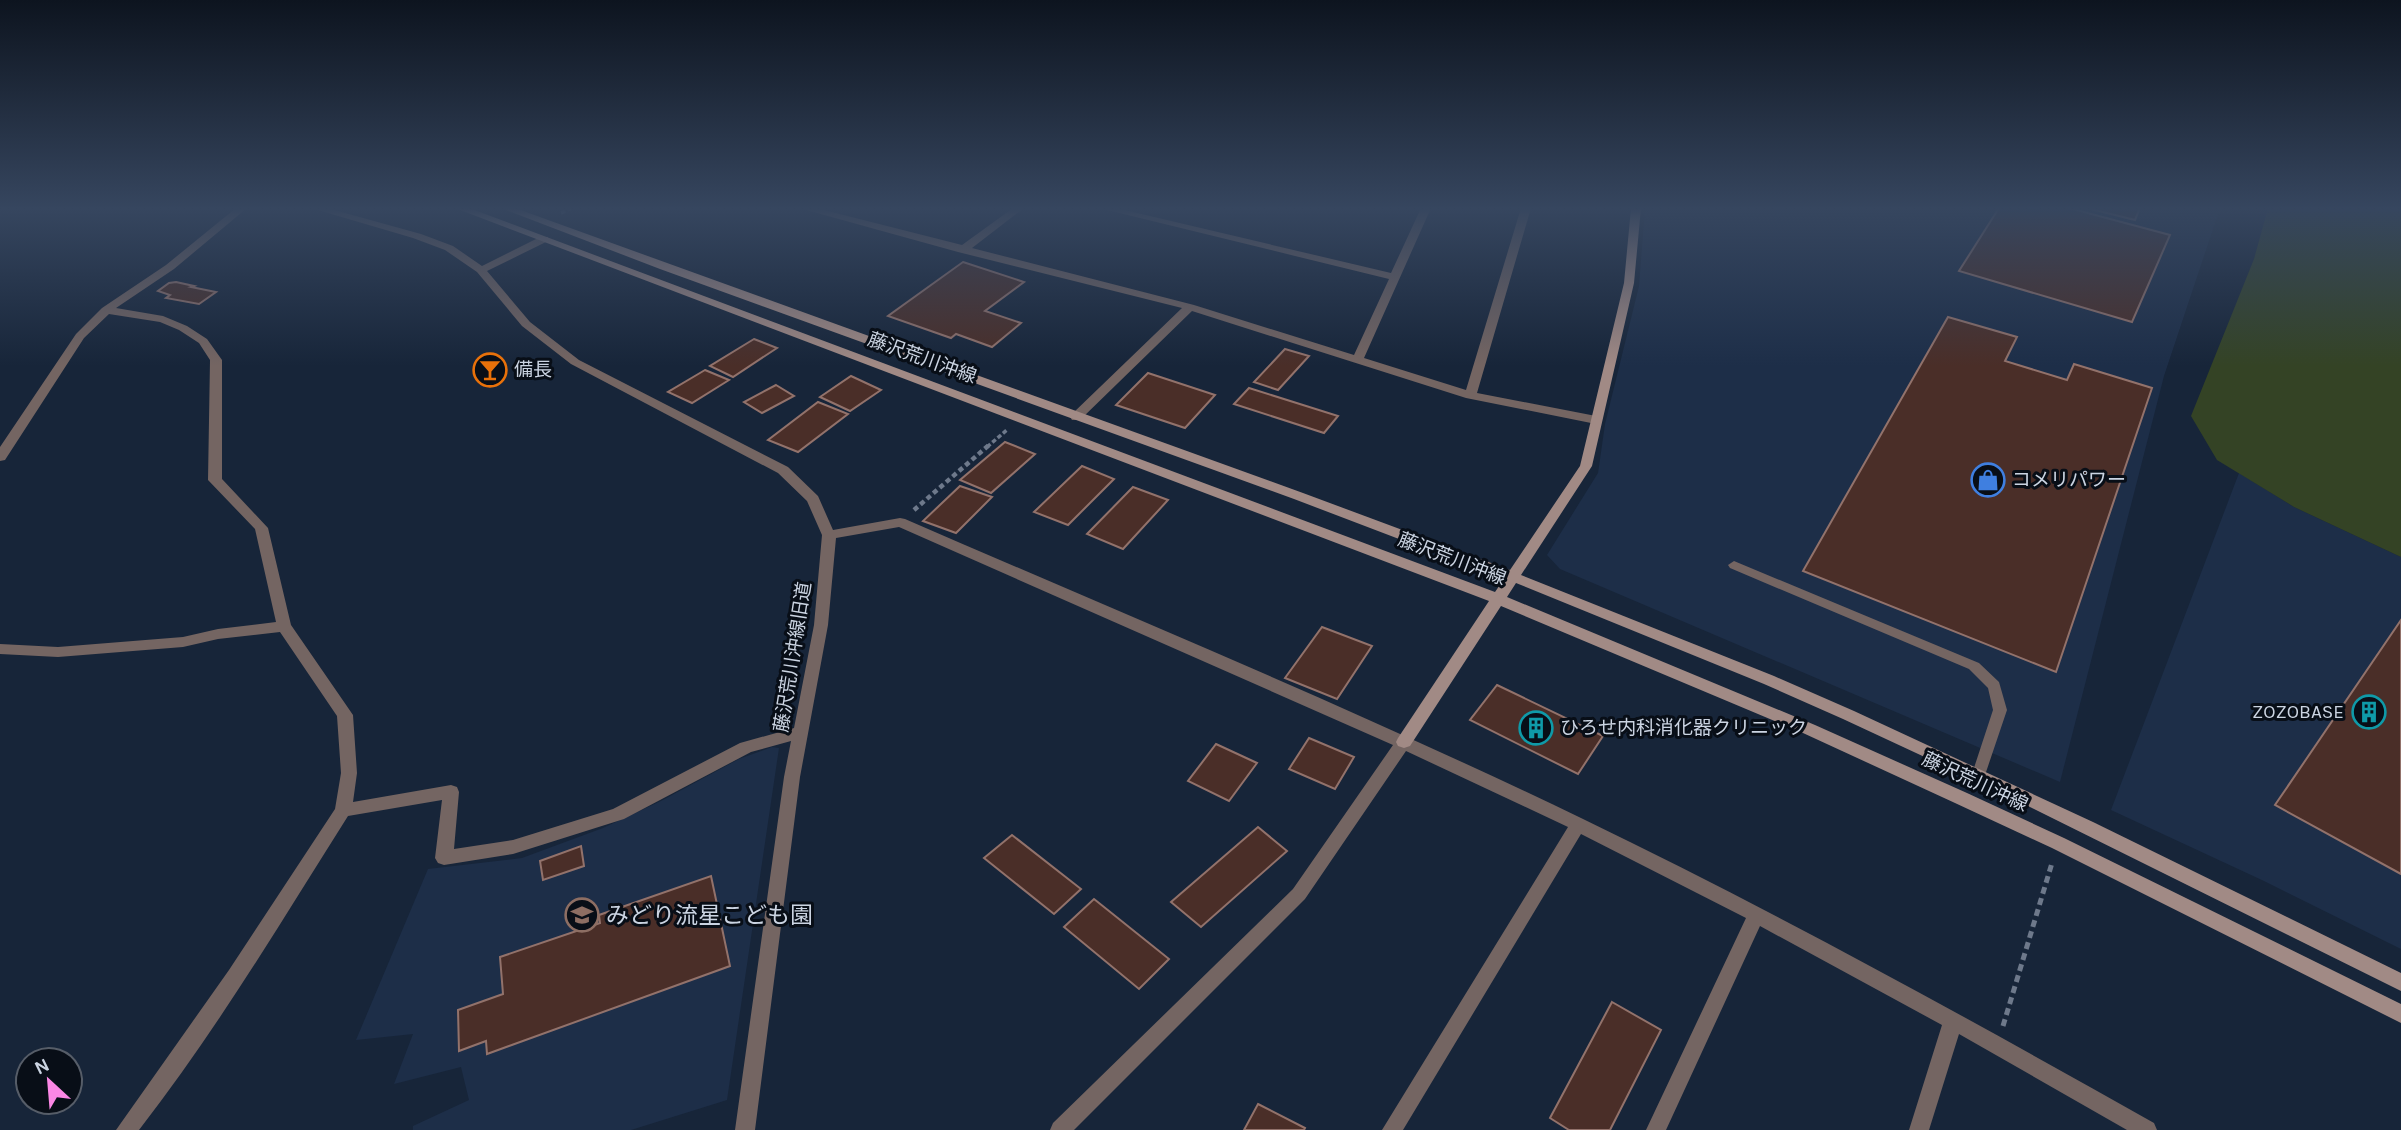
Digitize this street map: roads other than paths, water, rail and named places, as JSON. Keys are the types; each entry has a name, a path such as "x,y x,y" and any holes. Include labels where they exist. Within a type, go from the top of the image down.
{"main road":[{"name":"藤沢荒川沖線","path":"602,261 1497,599 1809,729 2145,886 2401,1014"},
{"name":"藤沢荒川沖線","path":"650,261 1512,575 1773,682 1978,777 2401,982"},
{"path":"1404,743 1586,466 1629,283 1630,261"}],"street":[{"path":"0,457 80,336 106,310 178,261"},
{"name":"藤沢荒川沖線旧道","path":"468,261 481,270 526,324 575,362 783,470 813,499 829,535 821,625 800,732 745,1130"},
{"path":"481,270 500,261"},
{"path":"1005,261 1190,307 1470,395 1596,419"},
{"path":"1326,261 1395,277"},
{"path":"1357,360 1402,261"},
{"path":"1470,395 1510,261"},
{"path":"1076,417 1190,307"},
{"path":"106,310 163,319 183,328 203,341 216,360 215,480 261,528 284,626 345,715 349,773 343,810 236,976 153,1096 126,1130"},
{"path":"829,535 900,522 1404,743 1578,825 1792,933 2147,1130"},
{"path":"0,649 58,652 183,642 218,634 284,626"},
{"path":"343,810 452,792 444,858 513,847 618,814 746,747 800,732"},
{"path":"1063,1129 1299,894 1404,743"},
{"path":"1392,1130 1578,825"},
{"path":"1656,1130 1756,916"},
{"path":"1919,1130 1953,1021"}],"lane":[{"path":"1734,565 1974,666 1994,686 2000,710 1978,777"}],"place":[{"name":"備長","path":"490,370"},
{"name":"コメリパワー","path":"1988,480"},
{"name":"ZOZOBASE","path":"2369,712"},
{"name":"ひろせ内科消化器クリニック","path":"1536,728"},
{"name":"みどり流星こども園","path":"582,915"}]}
